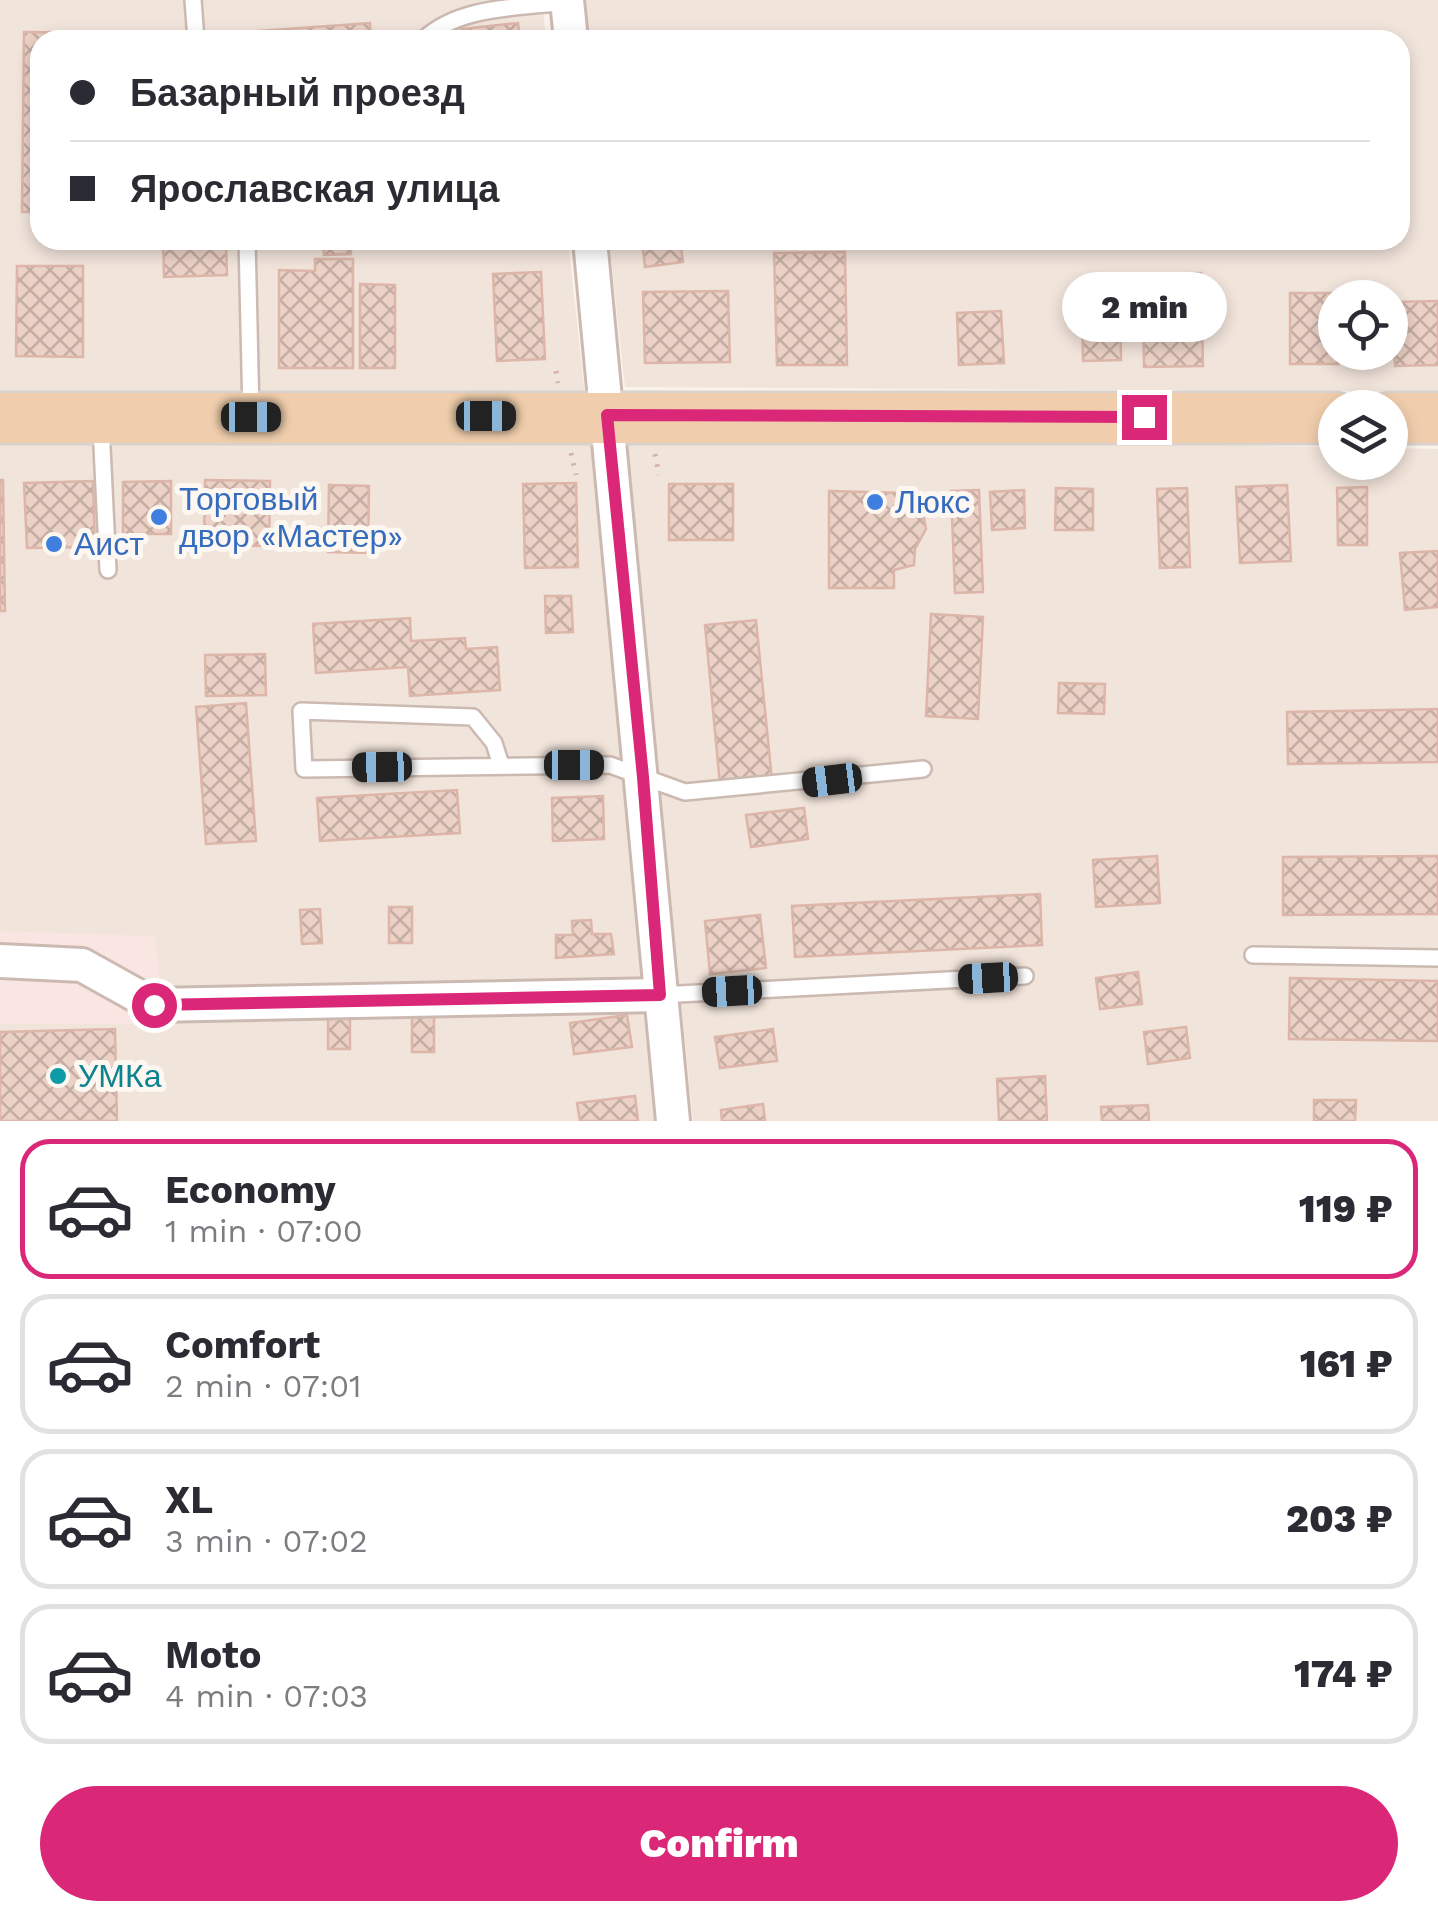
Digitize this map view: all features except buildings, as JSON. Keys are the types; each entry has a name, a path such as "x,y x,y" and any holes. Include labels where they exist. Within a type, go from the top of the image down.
{"main road":[{"path":"0,418 1318,418"},
{"path":"1408,418 1438,418"}],"street":[{"path":"567,1 570,30"},
{"path":"591,250 673,1121"},
{"path":"0,961 82,966 154,1005 660,995"}],"lane":[{"path":"193,0 195,30"},
{"path":"434,30 465,15 567,1"},
{"path":"247,250 251,417"},
{"path":"100,418 108,570"},
{"path":"500,765 494,743 472,717 301,711 304,769 610,765 685,792 922,769"},
{"path":"1253,956 1438,958"},
{"path":"660,995 1025,976"}],"shaded area":[{"path":"0,0 542,0 545,30 30,30 30,250 569,250 585,396 0,394"},
{"path":"582,0 1438,0 1438,392 625,387 610,250 1410,250 1410,30 585,30"},
{"path":"0,434 596,435 662,1121 0,1121"},
{"path":"624,436 1318,447 1318,480 1408,480 1408,448 1438,449 1438,1121 693,1121"},
{"path":"0,931 155,936 165,1024 0,1024"}],"place":[{"name":"Люкс","path":"875,502"},
{"name":"Торговый двор «Мастер»","path":"159,517"},
{"name":"Аист","path":"54,544"},
{"name":"УМКа","path":"58,1076"}],"route":[{"path":"154,1005 660,995 607,415 1144,417"}]}
